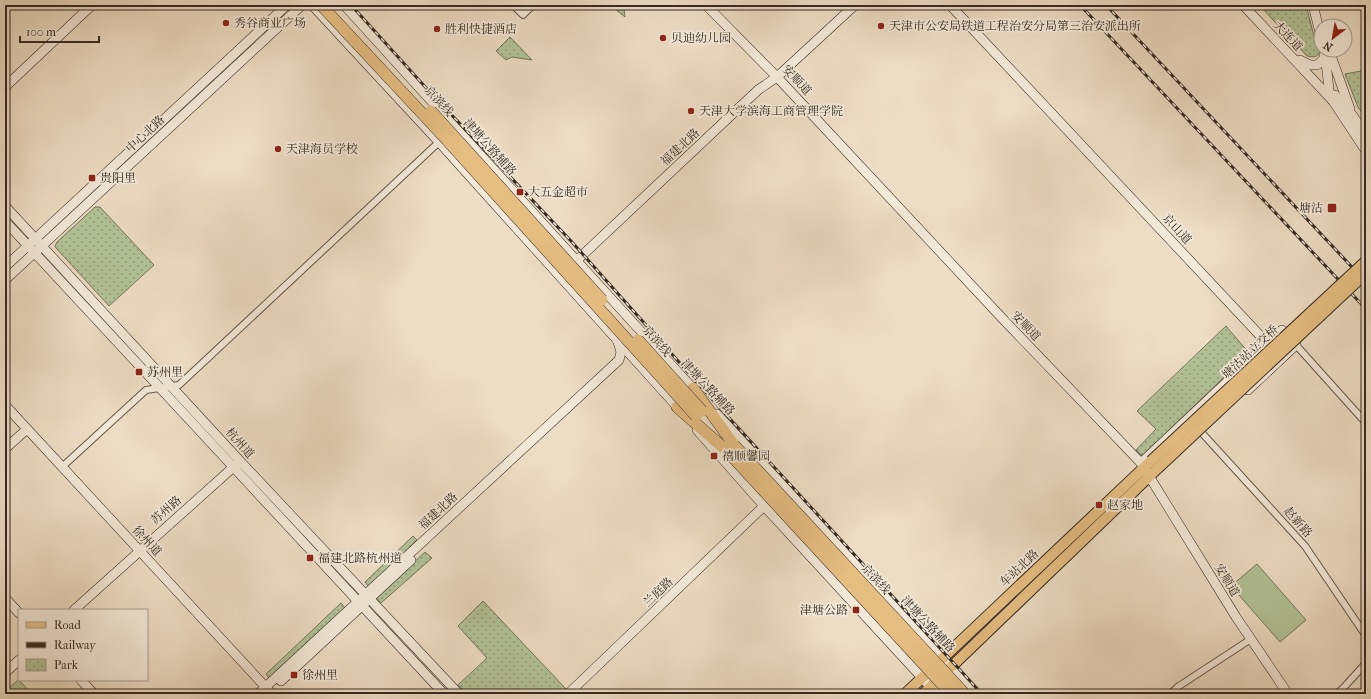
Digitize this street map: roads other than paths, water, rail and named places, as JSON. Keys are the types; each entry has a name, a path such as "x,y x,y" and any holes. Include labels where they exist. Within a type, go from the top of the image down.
{"highway":[{"name":"京滨线","path":"331,5 459,141 730,448 951,694"},
{"name":"京滨线","path":"321,10 446,138 699,413"},
{"path":"693,388 730,448"},
{"path":"678,407 730,448"},
{"name":"京滨线","path":"730,448 965,694"}],"main road":[{"path":"5,87 92,5"},
{"name":"中心北路","path":"34,246 287,5"},
{"name":"中心北路","path":"34,246 49,239 302,5"},
{"path":"312,5 321,10"},
{"path":"316,5 678,407 764,506 922,678 930,692"},
{"name":"津塘公路辅路","path":"344,5 693,388 976,694"},
{"name":"安顺道","path":"706,5 777,77 996,312 1149,469 1236,617 1288,694"},
{"name":"福建北路","path":"560,276 758,90 777,77 855,5"},
{"name":"京山道","path":"950,5 1268,343"},
{"name":"大连道","path":"1243,5 1333,101"},
{"name":"大连道","path":"1249,5 1353,116"},
{"path":"1313,5 1316,18"},
{"path":"1318,5 1321,18"},
{"path":"292,14 304,9 321,10"},
{"path":"1300,60 1310,65 1317,65 1324,58"},
{"path":"1327,58 1329,90 1333,101 1366,150"},
{"path":"1329,58 1353,116 1366,135"},
{"path":"5,206 25,228 34,246 22,258 5,280"},
{"name":"杭州道","path":"5,221 18,236 51,256 172,386 237,464 360,604 444,694"},
{"path":"18,236 22,241 22,258"},
{"name":"杭州道","path":"34,246 43,262 160,387 368,597 459,694"},
{"path":"5,268 22,258 33,258 43,262"},
{"name":"塘沽站立交桥","path":"1149,469 1366,262"},
{"name":"塘沽站立交桥","path":"1149,469 1366,273"},
{"path":"1282,330 1296,346 1202,433 1149,469 1268,343 1282,330"},
{"name":"福建北路","path":"368,597 619,360 621,352 617,340"},
{"name":"福建北路","path":"258,694 269,692 360,604 621,364 625,362 632,362 642,368"},
{"name":"徐州道","path":"5,405 269,692"},
{"path":"5,449 27,429"},
{"name":"苏州路","path":"75,609 237,464"},
{"name":"车站北路","path":"905,694 1149,469"},
{"name":"车站北路","path":"930,692 951,668 1149,469"},
{"name":"兰庭路","path":"568,694 764,506"},
{"path":"5,598 18,612"},
{"path":"5,673 18,661"},
{"path":"82,681 94,694"}],"street":[{"path":"513,5 523,15 533,5"},
{"path":"62,467 146,390 179,385 439,142"},
{"path":"1296,346 1366,423"},
{"name":"赵新路","path":"1202,433 1305,546 1366,636"},
{"path":"1170,694 1179,686 1251,639"},
{"path":"1337,694 1366,663"}],"railway":[{"path":"351,5 428,90 571,241 720,408 982,694"},
{"path":"1080,5 1366,309"},
{"path":"1106,5 1366,282"}],"place":[{"name":"秀谷商业广场","path":"226,23"},
{"name":"天津市公安局铁道工程治安分局第三治安派出所","path":"881,26"},
{"name":"胜利快捷酒店","path":"437,29"},
{"name":"贝迪幼儿园","path":"663,38"},
{"name":"天津大学滨海工商管理学院","path":"691,111"},
{"name":"天津海员学校","path":"278,149"},
{"name":"贵阳里","path":"92,178"},
{"name":"大五金超市","path":"520,192"},
{"name":"塘沽","path":"1332,208"},
{"name":"苏州里","path":"139,372"},
{"name":"禧顺馨园","path":"714,456"},
{"name":"赵家地","path":"1099,505"},
{"name":"福建北路杭州道","path":"310,558"},
{"name":"津塘公路","path":"856,610"},
{"name":"徐州里","path":"294,675"}]}
